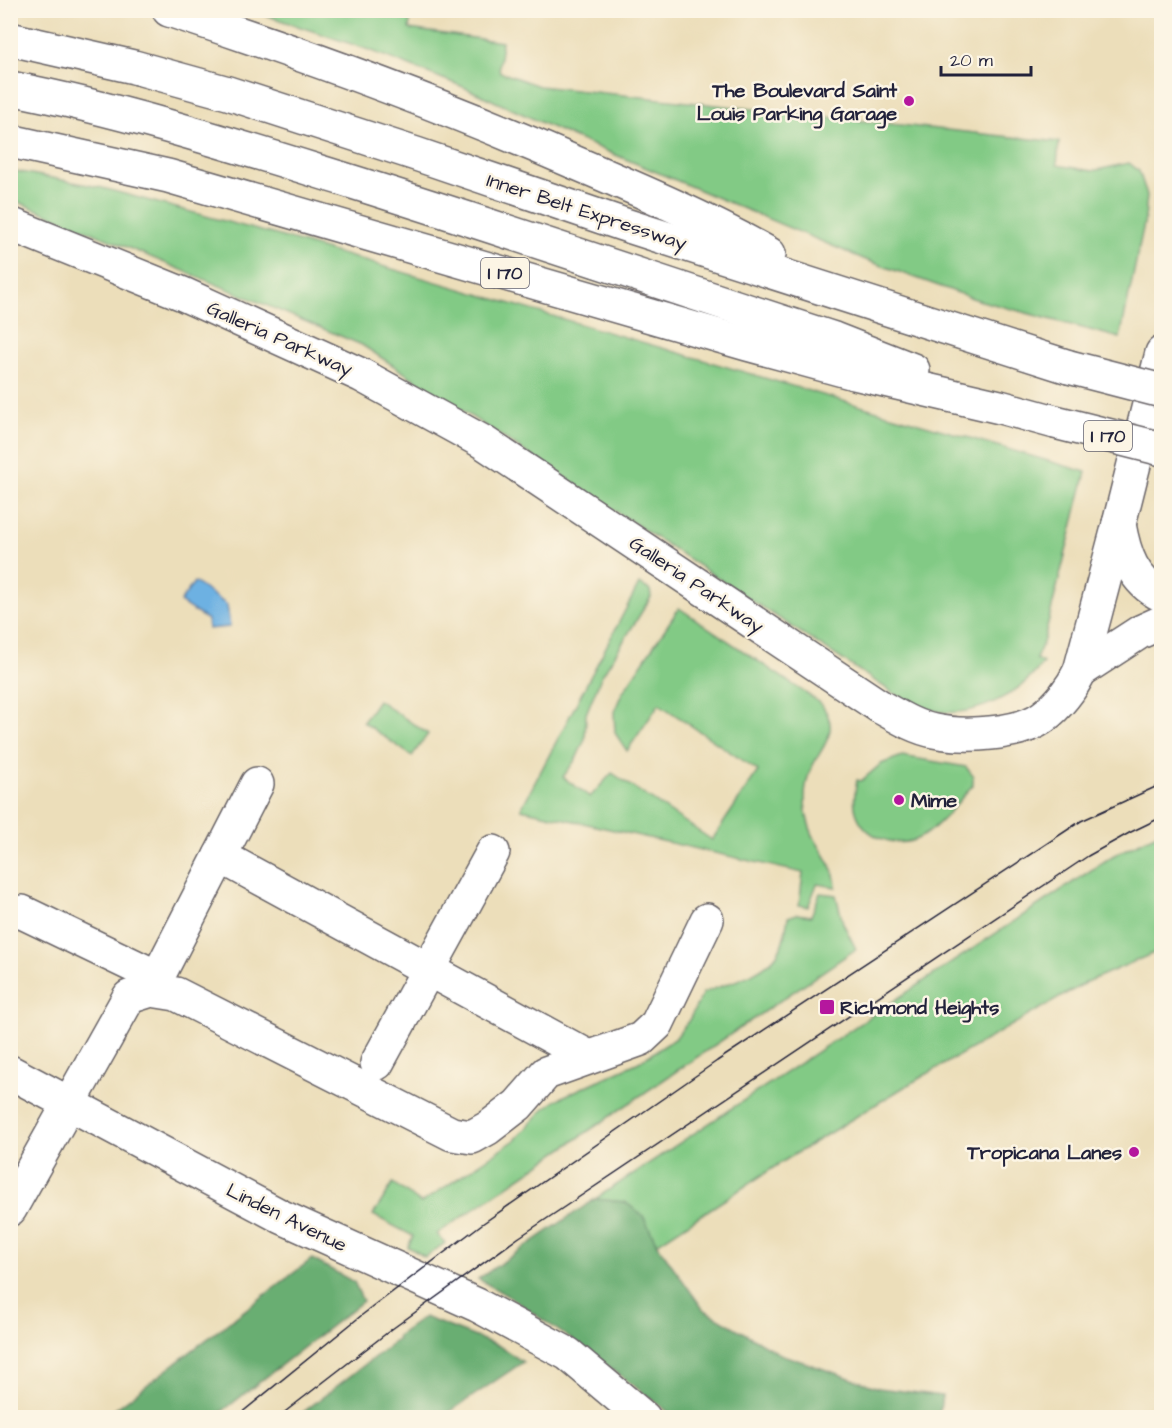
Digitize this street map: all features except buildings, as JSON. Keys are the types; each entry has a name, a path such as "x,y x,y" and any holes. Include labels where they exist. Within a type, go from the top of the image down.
{"main road":[{"path":"169,10 267,42 371,80 516,137 683,210 753,245 833,291"},
{"name":"Inner Belt Expressway","path":"10,39 134,67 228,93 960,333 1161,391"},
{"path":"10,88 221,141 421,203 834,339 1000,406"},
{"name":"I 170","path":"10,141 179,179 747,344 854,373 1000,406 1161,449"},
{"name":"Galleria Parkway","path":"10,224 183,294 361,375 483,442 879,706 910,723 934,731 963,734 1023,727 1042,718 1060,701 1075,681 1080,671 1119,524 1161,354"},
{"path":"1119,524 1131,568 1152,591 1161,596"},
{"path":"1080,671 1123,642 1161,622"},
{"path":"10,1209 129,997 154,983 258,784"},
{"path":"377,1063 493,852"},
{"path":"220,856 589,1057"},
{"path":"22,912 154,983 452,1134 472,1137 518,1105 546,1074 641,1039 657,1024 707,920"},
{"name":"Linden Avenue","path":"10,1072 282,1217 477,1305 568,1354 644,1418"}],"green space":[{"path":"253,11 404,11 411,14 409,29 502,42 500,72 539,86 1059,142 1057,165 1092,171 1129,163 1139,171 1147,195 1145,219 1120,338 978,300 866,260 573,137 461,86 369,50"},
{"path":"10,170 99,187 276,235 1086,472 1043,643 1036,659 1043,663 1034,674 1012,692 985,706 956,712 942,712 910,704 362,345 11,199"},
{"path":"639,584 650,590 651,597 601,677 586,714 585,739 576,759 563,777 590,797 612,773 712,840 758,771 659,704 627,751 615,733 614,712 622,693 679,608 819,702 827,714 830,725 829,735 809,774 805,800 810,828 832,868 836,887 817,884 808,907 799,905 803,873 521,809"},
{"path":"378,700 428,734 412,756 363,722"},
{"path":"902,756 966,767 973,776 973,785 942,820 921,837 912,841 892,842 866,829 856,812 854,800 857,780 861,781 881,764"},
{"path":"1161,832 1161,950 1087,982 901,1089 779,1164 657,1244 643,1216 595,1199 1114,855"},
{"path":"820,893 836,895 843,923 856,949 437,1234 445,1243 425,1257 408,1247 413,1236 373,1215 393,1183 421,1203 515,1140 545,1108 560,1098 639,1062 675,1039 689,1020 703,993 744,978 772,960 782,945 788,917 797,914 811,916"},
{"path":"595,1199 625,1202 643,1216 657,1244 703,1309 780,1354 879,1388 942,1396 939,1417 675,1417 584,1348 508,1296 478,1279"},
{"path":"312,1259 354,1282 363,1301 215,1417 105,1417"},
{"path":"424,1317 499,1346 523,1362 442,1417 297,1417 398,1339 397,1336"}],"water":[{"path":"194,582 227,605 230,627 208,629 207,620 180,602"}],"tram line":[{"path":"235,1418 362,1315 482,1224 717,1061 1081,821 1162,784"},
{"path":"277,1418 392,1329 518,1238 1088,856 1162,817"}],"place":[{"name":"The Boulevard Saint Louis Parking Garage","path":"909,101"},
{"name":"Mime","path":"899,800"},
{"name":"Richmond Heights","path":"827,1007"},
{"name":"Tropicana Lanes","path":"1134,1152"}]}
